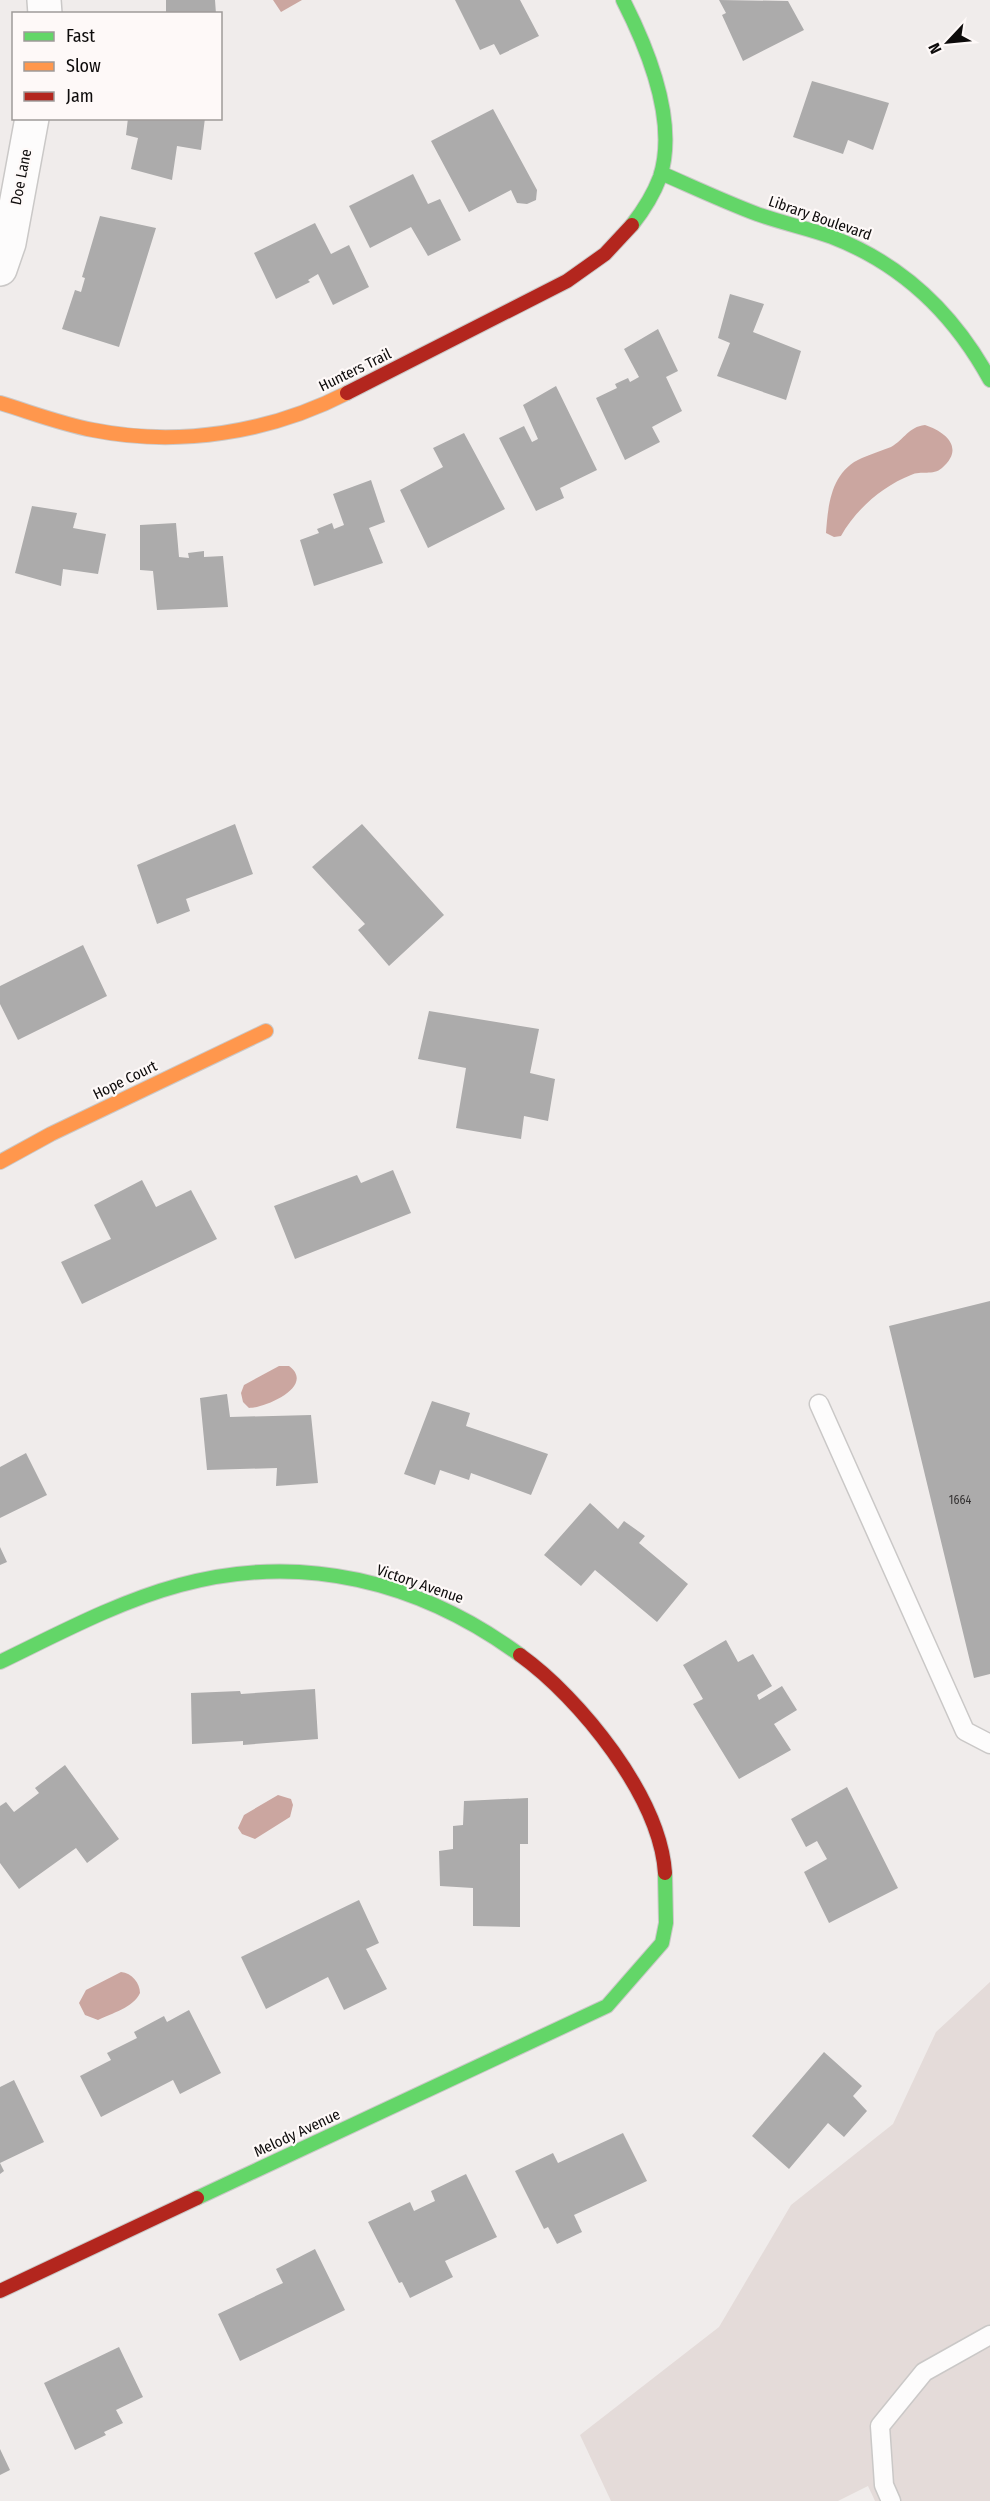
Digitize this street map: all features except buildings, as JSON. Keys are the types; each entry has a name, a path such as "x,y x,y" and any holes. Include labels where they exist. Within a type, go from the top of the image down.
{"street":[{"path":"623,0 653,70 661,105 663,138 661,173"},
{"name":"Doe Lane","path":"0,269 9,243 32,120"},
{"name":"Library Boulevard","path":"661,173 751,212 831,237 872,254 907,277 953,321 984,367 990,380"},
{"name":"Hunters Trail","path":"0,403 91,430 136,437 176,439 230,432 296,415 330,402 476,329 597,263 620,241 641,215 661,173"},
{"name":"Hope Court","path":"0,1162 51,1134 266,1031"},
{"name":"Victory Avenue","path":"0,1662 103,1613 156,1591 210,1576 271,1571 325,1573 400,1591 476,1622 549,1678 597,1728 615,1750 640,1796 656,1833 666,1864 663,1941 607,2006"},
{"name":"Melody Avenue","path":"0,2291 607,2006"}],"lane":[{"path":"819,1404 965,1731 990,1744"},
{"path":"891,2501 884,2485 880,2426 924,2372 990,2335"}],"shaded area":[{"path":"273,0 302,0 281,12"},
{"path":"925,425 946,436 950,442 952,454 949,461 938,470 911,475 890,485 862,508 841,536 834,537 826,533 830,500 844,471 862,458 891,447 910,431"},
{"path":"279,1366 289,1366 296,1374 296,1381 292,1388 276,1400 249,1408 243,1402 241,1393 244,1385"},
{"path":"278,1795 291,1799 293,1805 290,1817 255,1839 242,1834 238,1828 244,1815"},
{"path":"121,1972 129,1974 137,1982 140,1993 137,1998 122,2010 98,2020 85,2015 79,2003 86,1990"},
{"path":"990,1982 990,2501 875,2501 868,2486 838,2501 611,2501 580,2435 719,2327 791,2205 893,2124 936,2032"}],"traffic: fast":[{"path":"623,0 642,40 658,86 665,133 665,155 660,177 648,202 632,225"},
{"path":"661,173 757,214 832,237 881,261 924,294 943,313 976,356 990,380"},
{"path":"0,1662 133,1600 180,1585 225,1575 270,1572 315,1573 358,1580 400,1592 441,1608 481,1629 520,1655"},
{"path":"197,2198 607,2006 662,1943 666,1923 665,1873"}],"traffic: slow":[{"path":"0,403 93,430 158,437 223,433 255,427 317,407 347,393"},
{"path":"0,1162 51,1134 266,1031"}],"traffic: jam":[{"path":"347,393 567,281 605,254 632,225"},
{"path":"520,1655 543,1674 591,1723 633,1782 649,1813 660,1844 665,1873"},
{"path":"0,2291 197,2198"}]}
